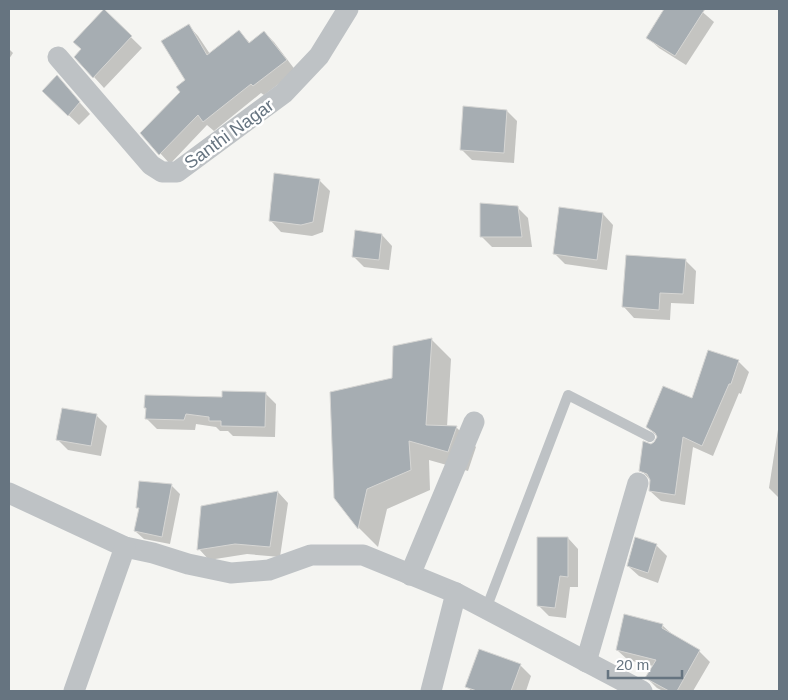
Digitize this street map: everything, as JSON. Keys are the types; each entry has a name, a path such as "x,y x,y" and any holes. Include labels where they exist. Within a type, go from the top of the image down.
{"street":[{"name":"Santhi Nagar","path":"58,57 151,165 162,172 177,172 284,93 319,56 348,9"},
{"path":"410,575 474,422"},
{"path":"586,662 638,483"},
{"path":"9,493 125,547 153,553 188,564 231,572 268,570 311,555 363,555 456,594 642,691"},
{"path":"74,691 125,547"},
{"path":"431,691 456,594"}],"lane":[{"path":"486,609 568,395 650,437"}],"building":[{"path":"104,9 132,36 93,78 74,57 81,49 73,42"},
{"path":"664,9 705,9 675,56 646,38"},
{"path":"189,24 207,55 239,30 249,43 264,31 287,60 253,86 251,84 203,122 198,115 159,155 140,133 180,92 176,87 185,80 161,41"},
{"path":"57,75 80,102 68,116 42,91"},
{"path":"463,106 507,110 504,153 460,150"},
{"path":"274,173 320,179 313,222 301,225 269,221"},
{"path":"480,203 518,206 522,237 480,237"},
{"path":"559,207 603,213 597,260 553,254"},
{"path":"355,230 382,234 379,260 352,257"},
{"path":"626,255 686,259 683,294 660,293 659,310 622,307"},
{"path":"432,338 426,425 457,426 448,452 409,441 411,470 367,489 358,529 334,498 330,392 392,378 393,346"},
{"path":"708,350 739,360 731,384 729,384 702,446 683,437 675,495 649,491 650,480 647,474 639,471 643,441 651,444 657,437 655,433 646,427 663,386 692,398"},
{"path":"222,391 266,392 265,427 221,426 221,421 209,421 209,417 186,414 184,420 145,419 145,395 222,397"},
{"path":"62,408 97,414 91,446 56,440"},
{"path":"139,481 172,484 162,537 134,531 139,508 136,508"},
{"path":"278,491 270,547 235,544 197,550 201,506"},
{"path":"537,537 568,537 568,577 560,576 555,608 537,606"},
{"path":"635,537 657,544 648,573 627,566"},
{"path":"624,614 663,624 662,628 700,650 677,691 669,691 645,678 656,660 616,650"},
{"path":"479,649 521,664 511,691 477,691 465,687"}]}
